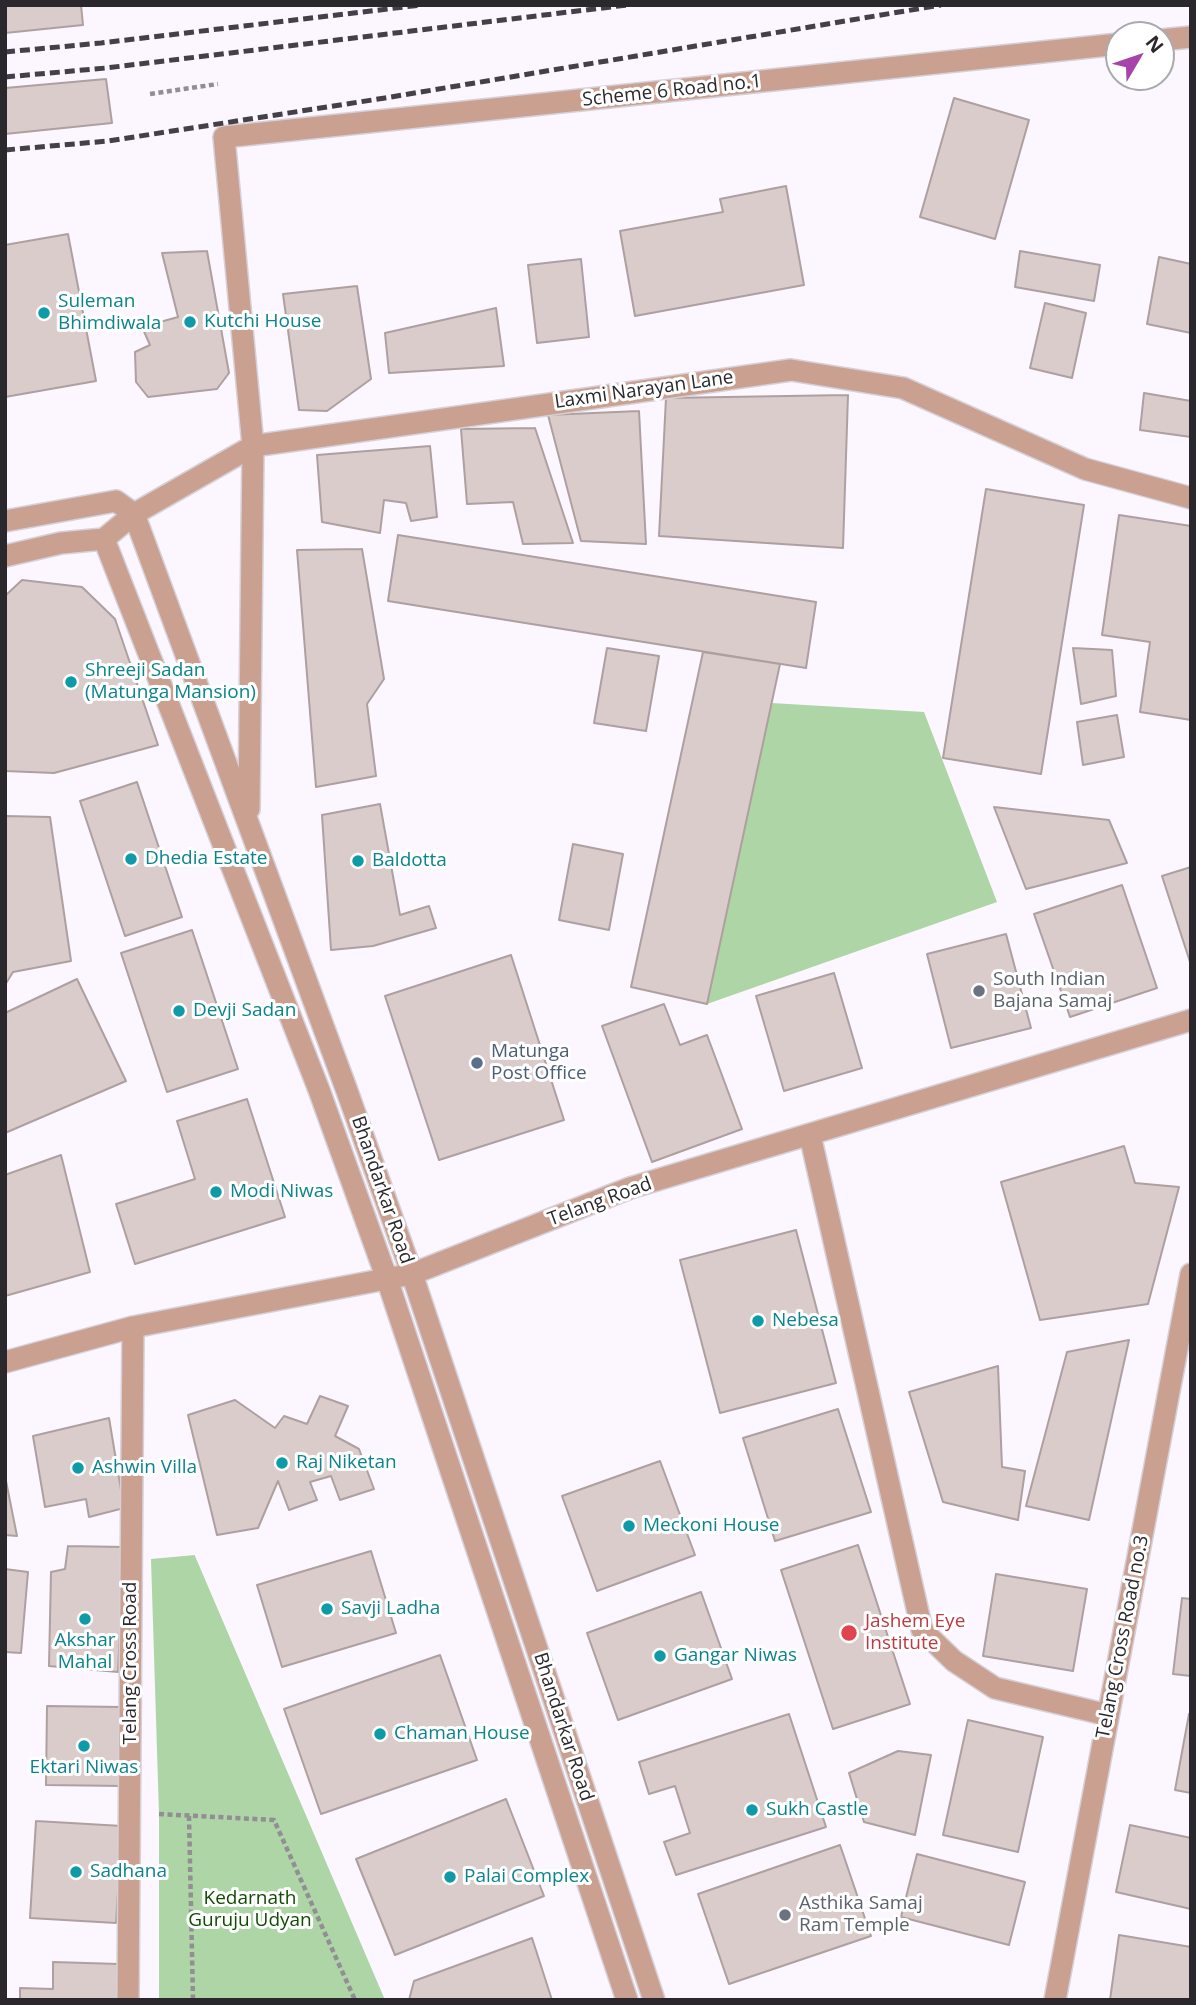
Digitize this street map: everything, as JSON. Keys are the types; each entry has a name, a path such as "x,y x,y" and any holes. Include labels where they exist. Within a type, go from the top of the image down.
{"street":[{"name":"Scheme 6 Road no.1","path":"253,446 224,137 1105,45"},
{"name":"Laxmi Narayan Lane","path":"104,539 134,514 253,446 791,370 903,388 1084,469 1191,498"},
{"path":"249,822 253,446"},
{"path":"5,521 116,501 134,514"},
{"name":"Bhandarkar Road","path":"134,514 249,822 412,1274 654,2000"},
{"path":"5,556 61,543 104,539"},
{"name":"Bhandarkar Road","path":"104,539 314,1077 387,1279 627,2000"},
{"name":"Telang Road","path":"5,1362 133,1327 412,1274 630,1188 1191,1020"},
{"path":"810,1135 922,1630 954,1661 995,1688 1108,1715"},
{"name":"Telang Cross Road no.3","path":"1055,2000 1191,1274"},
{"name":"Telang Cross Road","path":"128,2000 133,1327"}],"path":[{"path":"150,94 219,85"},
{"path":"194,2000 189,1816 274,1820 355,2000"}],"green space":[{"path":"771,703 924,712 997,902 707,1004"},
{"name":"Kedarnath Guruju Udyan","path":"195,1555 385,2000 159,2000 159,1814 151,1559"}],"building":[{"path":"5,5 81,5 83,25 5,33"},
{"path":"106,79 112,123 5,134 5,88"},
{"path":"954,98 1029,120 995,239 920,217"},
{"path":"786,186 804,285 635,316 620,231 723,212 720,199"},
{"name":"Suleman Bhimdiwala","path":"68,234 96,381 5,397 5,245"},
{"name":"Kutchi House","path":"207,251 229,373 217,389 148,397 136,382 135,352 150,345 142,327 178,317 162,253"},
{"path":"1020,251 1100,265 1094,301 1015,287"},
{"path":"1159,257 1191,264 1191,333 1147,324"},
{"path":"581,259 589,337 537,343 528,265"},
{"path":"357,286 371,379 327,411 299,410 283,294"},
{"path":"1045,303 1086,313 1072,378 1030,368"},
{"path":"496,308 504,366 389,373 385,333"},
{"path":"1144,393 1191,401 1191,437 1140,430"},
{"path":"848,395 843,548 659,536 666,398"},
{"path":"639,411 646,544 581,541 548,415"},
{"path":"535,428 573,543 523,544 513,502 467,504 461,429"},
{"path":"430,446 437,517 411,521 406,503 384,500 380,533 322,522 317,455"},
{"path":"986,489 1084,505 1041,774 943,758"},
{"path":"1119,515 1191,526 1191,720 1140,712 1150,642 1102,635"},
{"path":"398,535 816,602 806,668 388,601"},
{"path":"362,549 384,679 367,704 376,776 316,787 297,550"},
{"name":"Shreeji Sadan (Matunga Mansion)","path":"22,580 82,587 115,619 158,745 54,773 5,771 5,596"},
{"path":"607,648 659,656 646,731 594,723"},
{"path":"1073,648 1112,650 1116,696 1081,704"},
{"path":"703,652 780,664 707,1004 631,987"},
{"path":"1117,715 1124,757 1083,765 1077,722"},
{"name":"Dhedia Estate","path":"137,782 182,917 125,936 80,801"},
{"name":"Baldotta","path":"380,804 400,915 429,906 436,928 373,946 331,950 322,815"},
{"path":"994,807 1109,820 1127,863 1026,889"},
{"path":"5,816 50,817 71,961 13,972 5,985"},
{"path":"573,844 623,854 609,930 559,920"},
{"path":"1191,867 1191,965 1162,876"},
{"path":"1122,885 1157,988 1070,1017 1034,914"},
{"name":"Devji Sadan","path":"192,930 238,1069 167,1092 121,953"},
{"name":"South Indian Bajana Samaj","path":"1006,934 1031,1028 951,1048 927,954"},
{"path":"511,955 564,1120 439,1160 385,996"},
{"path":"834,973 862,1068 784,1091 756,996"},
{"path":"77,979 126,1081 5,1133 5,1013"},
{"path":"664,1004 680,1045 707,1035 742,1129 652,1162 602,1026"},
{"name":"Modi Niwas","path":"247,1099 285,1217 135,1264 116,1204 195,1179 177,1121"},
{"path":"1124,1146 1135,1183 1179,1187 1148,1304 1040,1320 1001,1182"},
{"path":"61,1155 90,1272 5,1296 5,1175"},
{"name":"Nebesa","path":"796,1230 836,1383 720,1413 680,1260"},
{"path":"1129,1340 1089,1520 1026,1506 1067,1352"},
{"path":"998,1366 1002,1467 1025,1471 1018,1520 943,1502 909,1392"},
{"name":"Raj Niketan","path":"320,1396 348,1406 335,1436 359,1449 374,1489 340,1500 331,1476 310,1482 317,1500 289,1510 278,1481 258,1528 217,1535 188,1415 235,1400 275,1428 284,1416 307,1424"},
{"path":"838,1409 871,1512 775,1541 743,1438"},
{"name":"Ashwin Villa","path":"109,1418 124,1508 89,1517 86,1499 45,1507 33,1436"},
{"name":"Meckoni House","path":"660,1461 695,1555 597,1591 562,1496"},
{"path":"5,1476 17,1536 5,1535"},
{"path":"858,1545 910,1704 833,1729 781,1570"},
{"name":"Akshar Mahal","path":"68,1546 124,1547 118,1672 49,1666 51,1572 65,1569"},
{"name":"Savji Ladha","path":"371,1551 396,1633 282,1667 257,1585"},
{"path":"5,1569 28,1572 21,1653 5,1652"},
{"path":"996,1574 1087,1589 1073,1671 983,1656"},
{"name":"Gangar Niwas","path":"701,1592 732,1679 618,1720 587,1633"},
{"path":"1182,1598 1191,1599 1191,1676 1173,1674"},
{"name":"Chaman House","path":"440,1655 477,1760 321,1814 284,1709"},
{"name":"Ektari Niwas","path":"47,1706 122,1707 122,1786 46,1785"},
{"name":"Sukh Castle","path":"789,1714 826,1827 676,1875 664,1842 690,1833 675,1786 649,1794 639,1762"},
{"path":"1189,1714 1191,1715 1191,1793 1175,1790"},
{"path":"968,1720 1043,1737 1018,1852 943,1835"},
{"path":"898,1751 931,1755 915,1835 864,1822 849,1773"},
{"name":"Palai Complex","path":"506,1799 544,1896 395,1955 356,1859"},
{"name":"Sadhana","path":"36,1821 122,1826 116,1923 30,1918"},
{"path":"1130,1825 1191,1838 1191,1909 1116,1892"},
{"name":"Asthika Samaj Ram Temple","path":"840,1845 871,1936 729,1984 698,1894"},
{"path":"917,1854 1025,1882 1009,1945 901,1917"},
{"path":"1119,1935 1191,1947 1191,2000 1110,2000"},
{"path":"532,1938 552,2000 409,2000 414,1981"},
{"path":"53,1962 119,1964 118,2000 20,2000 20,1988 53,1989"}],"railway":[{"path":"5,52 421,5"},
{"path":"5,77 106,68 627,5"},
{"path":"5,150 108,141 385,98 941,5"}],"place":[{"name":"Suleman Bhimdiwala","path":"44,313"},
{"name":"Kutchi House","path":"190,322"},
{"name":"Shreeji Sadan (Matunga Mansion)","path":"71,682"},
{"name":"Dhedia Estate","path":"131,859"},
{"name":"Baldotta","path":"358,861"},
{"name":"South Indian Bajana Samaj","path":"979,991"},
{"name":"Devji Sadan","path":"179,1011"},
{"name":"Matunga Post Office","path":"477,1063"},
{"name":"Modi Niwas","path":"216,1192"},
{"name":"Nebesa","path":"758,1321"},
{"name":"Raj Niketan","path":"282,1463"},
{"name":"Ashwin Villa","path":"78,1468"},
{"name":"Meckoni House","path":"629,1526"},
{"name":"Savji Ladha","path":"327,1609"},
{"name":"Akshar Mahal","path":"85,1619"},
{"name":"Jashem Eye Institute","path":"849,1633"},
{"name":"Gangar Niwas","path":"660,1656"},
{"name":"Chaman House","path":"380,1734"},
{"name":"Ektari Niwas","path":"84,1746"},
{"name":"Sukh Castle","path":"752,1810"},
{"name":"Sadhana","path":"76,1872"},
{"name":"Palai Complex","path":"450,1877"},
{"name":"Asthika Samaj Ram Temple","path":"785,1915"}]}
